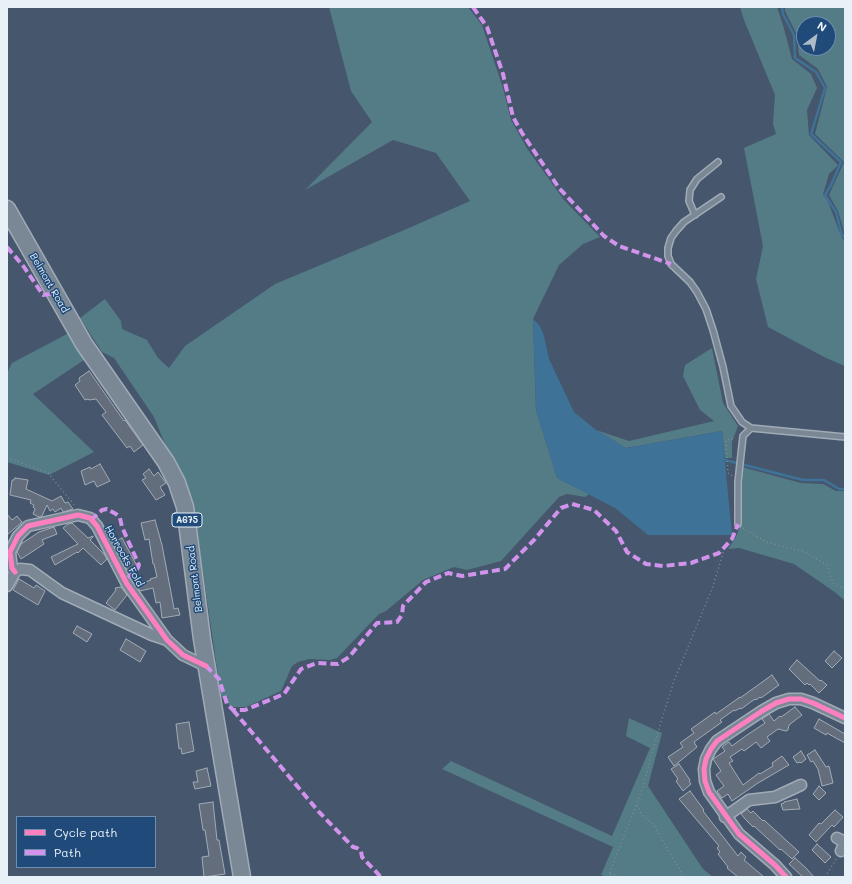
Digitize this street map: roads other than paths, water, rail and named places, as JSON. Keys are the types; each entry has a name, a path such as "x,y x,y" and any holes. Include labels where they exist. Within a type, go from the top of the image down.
{"main road":[{"name":"Belmont Road","path":"7,209 84,344 166,462 177,483 185,507 206,666 242,877"}],"street":[{"name":"Horrocks Fold","path":"167,640 152,635 62,593 30,570 20,569 15,572 12,568 10,552 16,540 28,526 81,516 90,518 94,522 127,584 167,640 183,655 206,666"},
{"path":"7,586 15,572"},
{"path":"786,877 775,865 739,834 709,792 705,781 704,770 706,759 717,741 762,710 776,703 789,699 813,703 845,718"},
{"path":"726,817 749,800 775,797 789,786 801,785"}],"lane":[{"path":"694,215 689,201 690,190 697,179 718,162"},
{"path":"721,197 684,222 671,238 668,248 668,256 671,264 698,292 703,303 713,330 723,367 731,406 742,422 751,428 845,437"},
{"path":"738,524 738,480 743,436 751,428"}],"water":[{"path":"533,319 540,326 544,336 549,359 574,412 596,430 626,448 722,431 732,535 648,535 615,508 557,478 536,410"}],"waterway":[{"path":"782,7 783,14 794,35 795,58 816,72 825,88 811,134 841,162 825,195 836,212 842,235 845,238"},
{"path":"725,460 803,480 824,480 839,489 845,489"}]}
